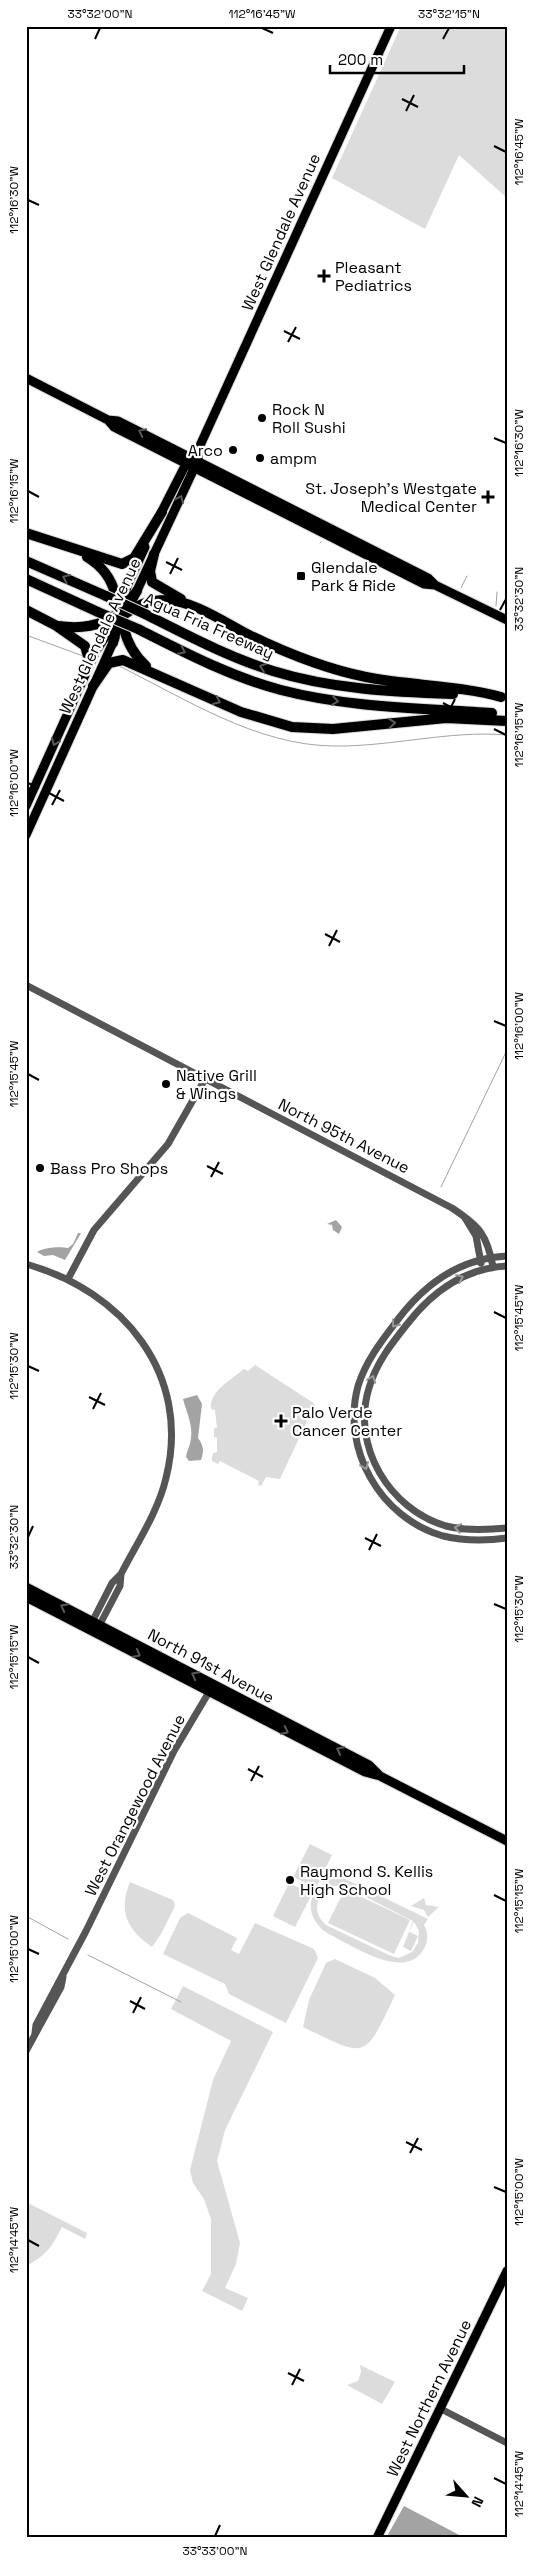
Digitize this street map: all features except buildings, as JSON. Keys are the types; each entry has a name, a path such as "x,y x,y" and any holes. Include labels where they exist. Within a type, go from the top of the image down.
{"highway":[{"path":"26,533 113,563 126,563 134,558 162,512"},
{"path":"73,550 88,557 101,568 111,584 120,614 137,657 157,674"},
{"path":"154,554 150,571 153,584 197,609 284,650 337,670 384,680 478,691 504,698"},
{"name":"Agua Fria Freeway","path":"26,561 106,596 228,654 274,671 308,680 348,687 504,698"},
{"name":"Agua Fria Freeway","path":"26,579 231,673 302,695 334,702 507,715"},
{"path":"112,643 127,585"},
{"path":"98,647 137,591"},
{"path":"55,625 84,627 158,601 172,601 197,609"},
{"path":"26,610 55,625 85,646 89,660 81,682"},
{"path":"93,686 109,664 119,660 157,674 240,712 266,721 302,728 333,729 446,718 507,721"}],"main road":[{"name":"West Glendale Avenue","path":"127,585 188,460 198,450 391,26"},
{"path":"26,378 108,420 114,427 188,460 267,505 314,524"},
{"name":"West Glendale Avenue","path":"137,591 197,465 198,450"},
{"path":"197,465 264,494 314,524 424,584 435,585 507,620"},
{"path":"254,498 264,494"},
{"path":"264,494 267,505"},
{"name":"West Glendale Avenue","path":"26,836 112,643"},
{"name":"West Glendale Avenue","path":"26,806 98,647"},
{"name":"North 91st Avenue","path":"29,1590 209,1692 323,1746 370,1765 380,1776 507,1841"},
{"name":"North 91st Avenue","path":"26,1597 94,1627 255,1706 323,1746"},
{"path":"209,1692 220,1692 240,1702 255,1706"},
{"name":"West Northern Avenue","path":"377,2538 507,2271"}],"street":[{"name":"North 95th Avenue","path":"26,985 423,1192 463,1216 481,1230 493,1267"},
{"path":"68,1280 94,1230 168,1144 205,1079"},
{"name":"North 95th Avenue","path":"463,1216 476,1236 482,1270"},
{"path":"507,1256 481,1260 447,1273 424,1289 380,1342 369,1360 358,1385 355,1427 360,1454 368,1474 384,1498 404,1516 433,1532 457,1539 507,1538"},
{"path":"26,1264 68,1280 104,1302 132,1328 154,1360 169,1404 172,1437 165,1483 156,1506 121,1574 120,1586 94,1627"},
{"path":"507,1266 482,1270 452,1282 431,1297 385,1354 372,1378 367,1396 366,1432 369,1450 382,1479 412,1510 432,1520 454,1527 477,1530 507,1528"},
{"name":"West Orangewood Avenue","path":"26,2051 56,1984 63,1976 86,1931 174,1751 209,1692"},
{"path":"441,2409 507,2443"}],"shaded area":[{"path":"401,26 507,26 507,198 459,155 425,229 332,178"},
{"path":"336,1220 342,1227 339,1234 333,1230 332,1225 327,1224"},
{"path":"78,1233 81,1233 65,1260 53,1255 44,1256 37,1252 43,1249 68,1248 73,1244"},
{"path":"255,1365 315,1404 280,1479 266,1477 261,1486 258,1485 259,1481 220,1461 218,1464 212,1461 213,1453 217,1452 217,1438 214,1437 214,1428 217,1428 215,1410 211,1409 211,1403 217,1391 228,1381 244,1369 248,1371"},
{"path":"197,1395 202,1404 198,1438 203,1454 201,1460 189,1461 186,1457 191,1440 191,1428 183,1399"},
{"path":"310,1844 332,1855 316,1888 293,1877"},
{"path":"333,1873 428,1919 424,1925 427,1931 427,1938 423,1950 414,1959 403,1962 390,1962 362,1952 321,1929 311,1912 312,1899 314,1893","holes":["333,1886 346,1887 413,1921 403,1947 411,1951 418,1936 409,1932 414,1922 419,1931 418,1943 412,1952 399,1958 391,1956 326,1925 318,1915 319,1898 327,1889"]},
{"path":"130,1882 173,1900 175,1906 152,1947 136,1934 127,1919 125,1902"},
{"path":"289,1883 312,1894 295,1927 273,1916"},
{"path":"345,1889 410,1920 394,1954 328,1923"},
{"path":"424,1898 426,1905 439,1907 428,1917 424,1910 411,1906"},
{"path":"188,1913 237,1938 231,1950 239,1954 255,1923 314,1949 318,1958 286,2023 229,1994 225,1984 163,1954 180,1918"},
{"path":"335,1959 375,1978 395,1995 377,2032 369,2042 361,2047 352,2048 340,2044 303,2027 309,2000 326,1963"},
{"path":"183,1986 273,2032 225,2130 217,2161 240,2243 236,2264 225,2288 248,2298 242,2311 202,2291 211,2274 211,2219 204,2199 193,2183 190,2170 213,2080 231,2041 171,2009"},
{"path":"26,2202 87,2233 85,2239 62,2227 48,2250 26,2266"},
{"path":"360,2365 395,2382 382,2404 347,2385 358,2381 361,2372"},
{"path":"404,2506 465,2538 386,2538"}],"waterway":[{"path":"461,588 467,576"},
{"path":"496,606 497,592"},
{"path":"26,635 83,656"},
{"path":"119,666 222,718 276,738 304,744 355,746 464,735 507,735"},
{"path":"441,1187 507,1050"},
{"path":"26,1916 68,1939"},
{"path":"88,1955 181,2002"}],"place":[{"name":"Pleasant Pediatrics","path":"324,276"},
{"name":"Rock N Roll Sushi","path":"262,418"},
{"name":"Arco","path":"233,450"},
{"name":"ampm","path":"260,458"},
{"name":"St. Joseph's Westgate Medical Center","path":"488,497"},
{"name":"Glendale Park & Ride","path":"301,576"},
{"name":"Native Grill & Wings","path":"166,1084"},
{"name":"Bass Pro Shops","path":"40,1168"},
{"name":"Palo Verde Cancer Center","path":"281,1421"},
{"name":"Raymond S. Kellis High School","path":"290,1880"}]}
